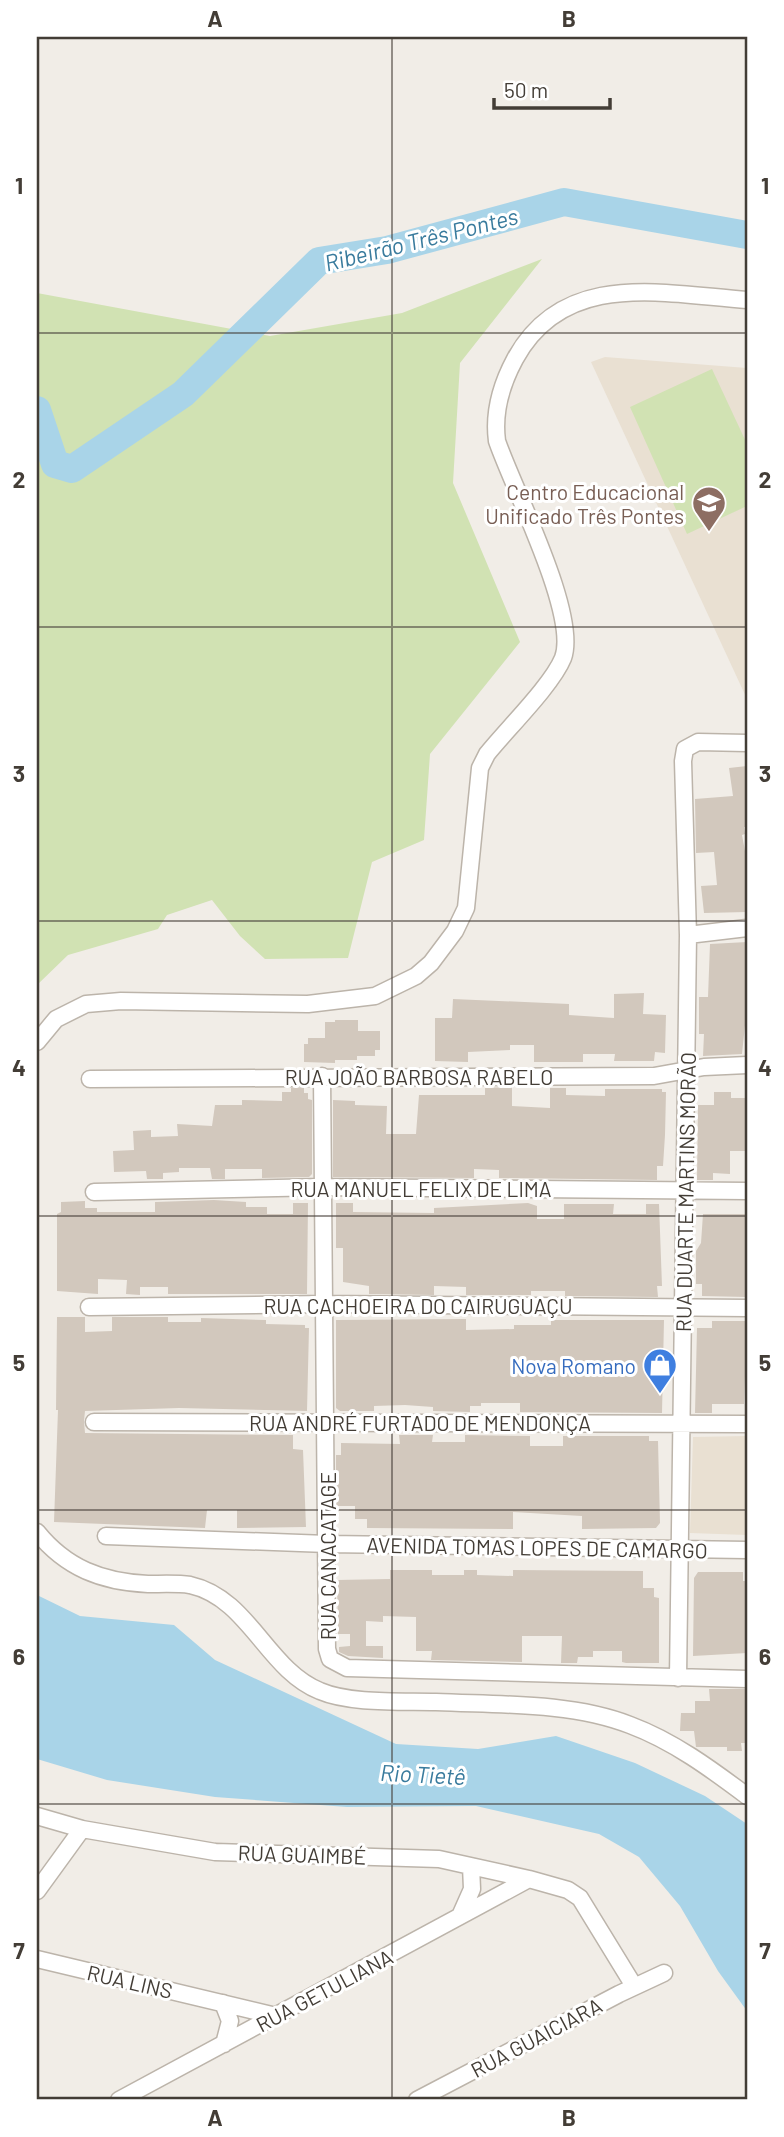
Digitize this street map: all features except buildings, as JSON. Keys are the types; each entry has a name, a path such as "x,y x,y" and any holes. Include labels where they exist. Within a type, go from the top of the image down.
{"street":[{"path":"37,1042 56,1019 86,1004 133,1001 308,1004 335,1001 375,996 416,976 431,963 456,931 466,908 480,768 486,754 554,674 566,643 565,624 556,593 497,441 497,405 511,367 536,327 568,304 590,296 633,293 747,300"},
{"name":"RUA DUARTE MARTINS MORÃO","path":"678,1678 687,1070 685,749 698,742 747,743"},
{"path":"688,935 747,928"},
{"name":"RUA JOÃO BARBOSA RABELO","path":"90,1079 654,1076 721,1065 747,1065"},
{"name":"RUA CANACATAGE","path":"322,1076 327,1649 330,1659 340,1665 482,1673 747,1679"},
{"name":"RUA MANUEL FELIX DE LIMA","path":"94,1192 323,1187 747,1191"},
{"name":"RUA CACHOEIRA DO CAIRUGUAÇU","path":"89,1307 326,1304 747,1308"},
{"name":"RUA ANDRÉ FURTADO DE MENDONÇA","path":"94,1422 747,1424"},
{"path":"37,1532 49,1548 74,1566 100,1578 123,1583 191,1586 211,1594 254,1629 298,1679 322,1692 388,1700 560,1710 604,1717 629,1724 673,1746 747,1797"},
{"name":"AVENIDA TOMAS LOPES DE CAMARGO","path":"106,1536 327,1544 747,1549"},
{"name":"RUA GUAIMBÉ","path":"37,1816 82,1829 215,1852 439,1859 568,1890 587,1905 634,1986"},
{"path":"37,1891 82,1829"},
{"path":"460,1917 470,1899 473,1881 471,1866"},
{"name":"RUA GETULIANA","path":"118,2100 529,1879"},
{"name":"RUA LINS","path":"37,1959 276,2016"},
{"name":"RUA GUAICIARA","path":"416,2100 634,1986 664,1973"},
{"path":"223,2003 230,2021 224,2044"}],"shaded area":[{"name":"Centro Educacional Unificado Três Pontes","path":"605,357 747,368 747,699 591,362"},
{"path":"747,1436 747,1535 690,1533 693,1437"}],"green space":[{"path":"542,259 460,363 453,483 520,642 430,754 424,840 372,862 348,958 265,959 240,936 212,900 167,915 158,929 68,955 37,985 37,293 270,336 402,313"},
{"path":"712,369 747,444 747,506 687,534 630,407"}],"water":[{"name":"Rio Tietê","path":"37,1595 80,1616 174,1625 215,1660 396,1744 478,1749 556,1736 635,1763 705,1796 747,1824 747,2011 718,1971 680,1906 639,1857 599,1834 476,1806 347,1807 215,1797 107,1780 37,1759"}],"waterway":[{"name":"Ribeirão Três Pontes","path":"37,410 55,464 72,469 183,394 319,261 387,250 564,202 747,235"}],"place":[{"name":"Centro Educacional Unificado Três Pontes","path":"709,533"},
{"name":"Nova Romano","path":"660,1395"}]}
